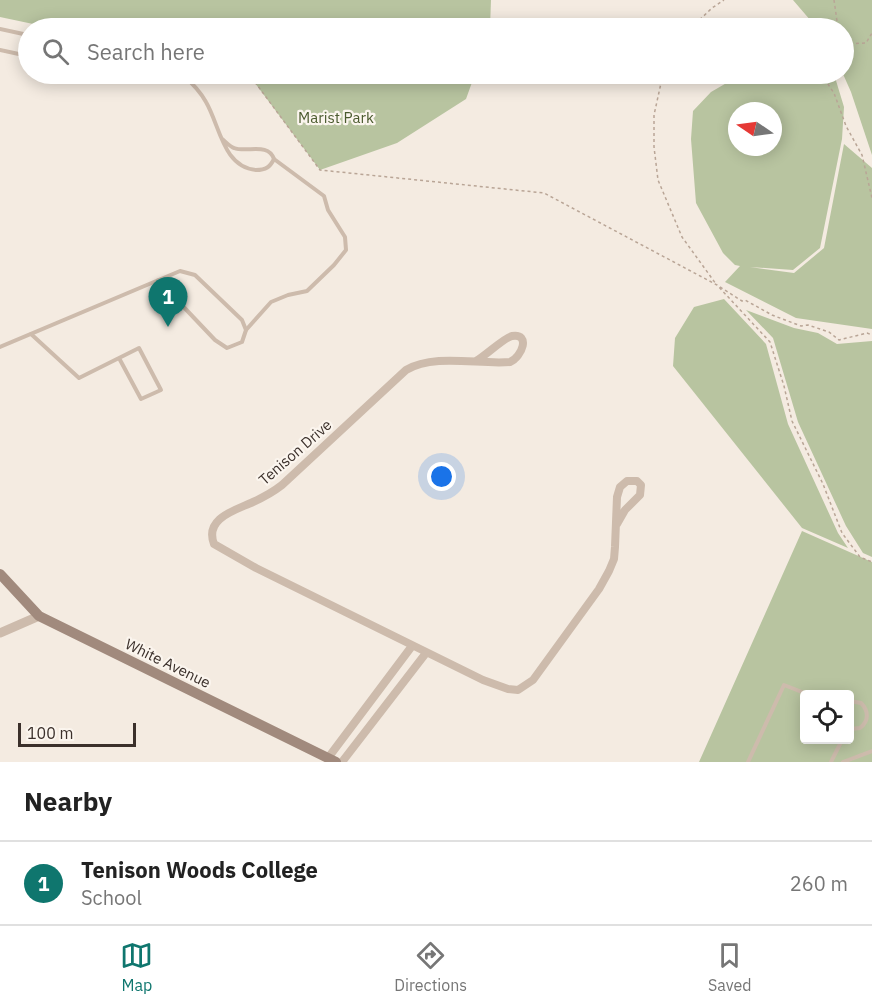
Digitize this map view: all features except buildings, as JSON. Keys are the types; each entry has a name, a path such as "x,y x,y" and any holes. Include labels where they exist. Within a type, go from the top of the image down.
{"main road":[{"name":"White Avenue","path":"0,574 39,616 332,760"}],"street":[{"name":"Tenison Drive","path":"476,361 510,336 516,335 522,339 523,347 514,360 500,363 433,362 413,366 406,370 282,485 269,494 225,514 216,522 211,537 214,544 219,549 426,653 498,686 518,690 533,680 599,589 614,559 617,524 615,509 618,491 627,481 637,481 641,485 640,495 617,524"},
{"path":"0,633 39,616"},
{"path":"332,760 412,646"},
{"path":"342,762 426,653"}],"lane":[{"path":"0,29 18,33"},
{"path":"0,50 18,54"},
{"path":"191,84 206,101 230,157 251,169 263,170 271,166 274,159"},
{"path":"158,280 214,340 227,348 242,342 246,330 271,302 307,291 346,250 345,237 328,210 324,196 274,159 272,153 266,149 234,148 222,139"},
{"path":"0,347 180,271 195,275 242,320 246,330"},
{"path":"31,334 79,378 119,358 139,348 161,390 141,399 119,358"},
{"path":"748,762 784,685 800,691"},
{"path":"854,701 865,707 867,716 860,728 854,729"},
{"path":"866,721 872,724"},
{"path":"831,762 840,744"},
{"path":"843,762 872,751"}],"path":[{"path":"702,18 724,0"},
{"path":"834,0 837,18"},
{"path":"854,43 866,43 872,33"},
{"path":"256,84 320,170 544,193 717,285 742,301 745,300 772,315 801,326 808,325 829,332 839,340 867,333 872,335"},
{"path":"661,84 654,115 654,147 658,180 682,237 717,285 770,342 792,421 823,484 842,533 860,557 872,562"},
{"path":"828,84 834,93 846,126 862,155 872,198"}],"green space":[{"path":"0,0 491,0 490,18 18,18 18,21 0,17"},
{"path":"793,0 872,0 872,155 847,84 854,84 854,18 808,18"},
{"name":"Marist Park","path":"256,84 471,84 466,99 397,143 320,170"},
{"path":"725,84 837,84 844,107 842,139 820,248 793,270 750,267 794,273 824,248 844,144 872,168 872,329 796,318 725,282 740,266 735,265 723,253 696,203 691,139 693,111 711,92"},
{"path":"724,299 766,344 788,424 838,533 848,548 802,528 673,366 675,338 694,307"},
{"path":"746,310 794,328 818,333 837,344 872,341 872,557 863,553 846,526 798,422 773,338"},
{"path":"802,531 872,562 872,762 699,762"}],"place":[{"name":"Tenison Woods College","path":"168,327"}]}
